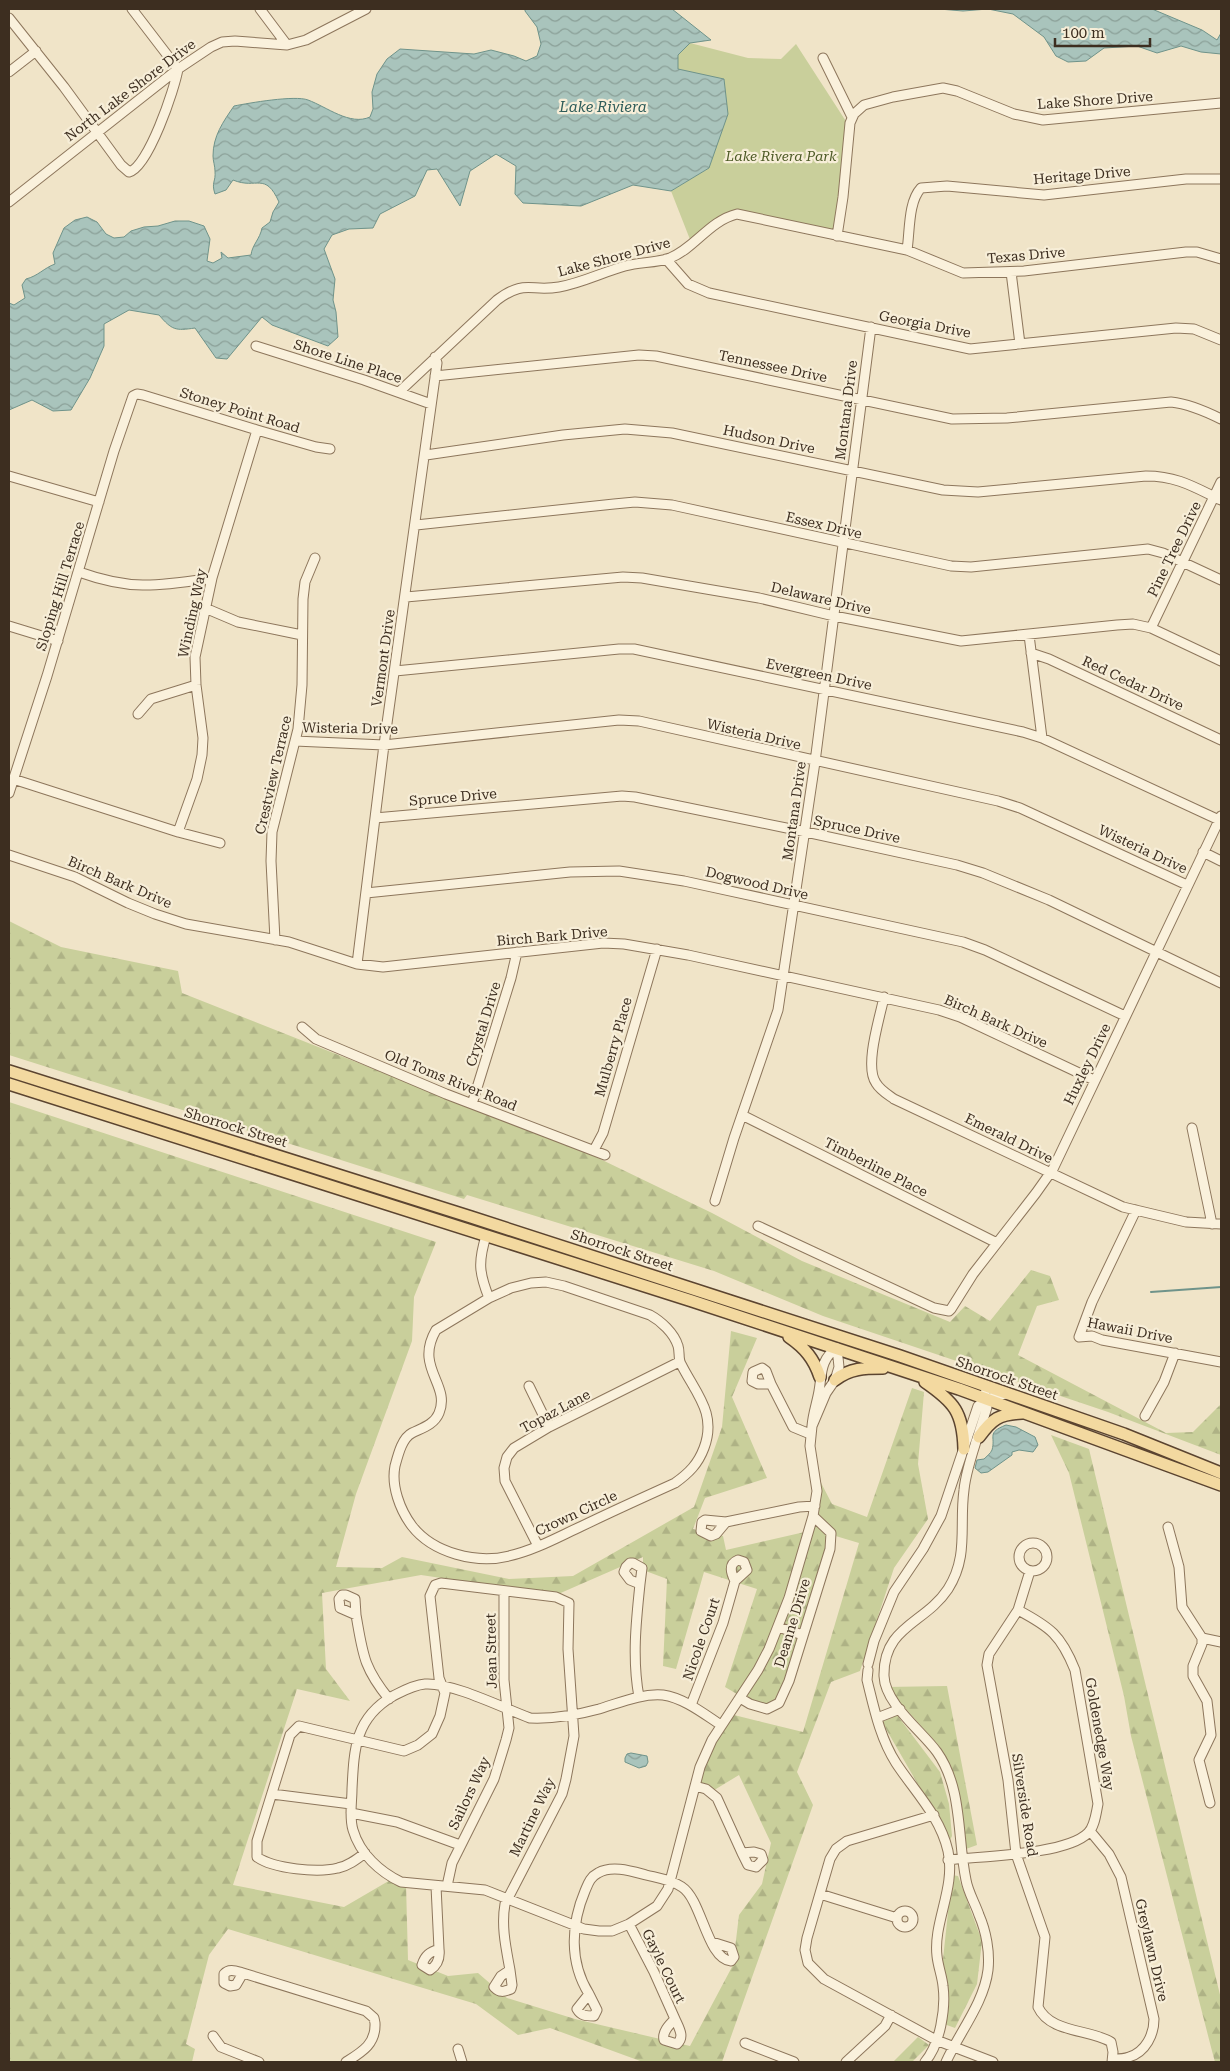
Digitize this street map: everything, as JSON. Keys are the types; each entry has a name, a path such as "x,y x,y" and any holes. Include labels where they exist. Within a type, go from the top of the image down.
{"main road":[{"name":"Shorrock Street","path":"9,1071 416,1199 900,1356 1124,1434 1221,1473"},
{"name":"Shorrock Street","path":"9,1084 837,1348 1030,1414 1221,1484"},
{"path":"416,1199 442,1212 474,1224 486,1236 495,1232 528,1241 566,1247"},
{"path":"772,1314 829,1340 837,1348 853,1348 882,1355 900,1356"},
{"path":"780,1330 802,1346 813,1359 820,1377"},
{"path":"836,1380 844,1373 857,1369 890,1367"},
{"path":"915,1375 946,1396 958,1412 964,1435 964,1450"},
{"path":"979,1438 989,1423 999,1416 1020,1413 1030,1414"}],"street":[{"path":"9,18 126,170 133,171 138,167 148,151 166,110 178,69 132,9"},
{"path":"260,9 287,45"},
{"name":"North Lake Shore Drive","path":"9,202 199,54 222,42 287,45 306,40 366,9"},
{"path":"9,72 36,51"},
{"path":"823,58 852,117 844,198 837,236"},
{"name":"Lake Shore Drive","path":"852,117 864,105 932,88 957,91 1014,114 1030,119 1043,120 1221,103"},
{"name":"Heritage Drive","path":"907,250 913,202 921,188 948,186 1044,194 1186,178 1221,179"},
{"name":"Lake Shore Drive","path":"399,392 497,300 518,288 559,287 625,266 666,259 679,254 720,220 737,214 837,236"},
{"name":"Texas Drive","path":"837,236 907,250 963,273 1011,272 1186,252 1197,252 1221,259"},
{"name":"Georgia Drive","path":"666,259 688,284 709,293 970,349 1176,328 1194,329 1221,340"},
{"path":"1011,272 1020,344"},
{"name":"Montana Drive","path":"715,1201 778,1010 806,832 871,328"},
{"name":"Shore Line Place","path":"256,346 431,404"},
{"name":"Tennessee Drive","path":"435,376 618,356 648,356 952,419 1007,418 1171,402 1184,403 1221,419"},
{"name":"Vermont Drive","path":"357,964 384,745 426,455 437,363 436,358"},
{"name":"Sloping Hill Terrace","path":"9,793 133,396 137,394 143,395"},
{"name":"Stoney Point Road","path":"143,395 257,430 316,447 330,449"},
{"name":"Hudson Drive","path":"426,455 563,435 639,429 672,433 852,472 966,493 1162,476 1173,478 1218,498"},
{"name":"Winding Way","path":"178,832 197,779 202,756 203,738 196,685 195,657 212,578 257,430"},
{"path":"9,476 99,502"},
{"name":"Pine Tree Drive","path":"1151,628 1183,562 1218,498 1221,482"},
{"name":"Essex Drive","path":"416,524 634,502 672,506 958,566 971,567 1148,549 1163,553 1221,580"},
{"name":"Crestview Terrace","path":"275,940 270,861 272,832 301,710 305,582 315,558"},
{"path":"79,572 120,585 141,586 157,586 212,578"},
{"name":"Delaware Drive","path":"406,597 623,577 642,578 759,598 834,616 961,641 1133,624 1151,628 1221,661"},
{"path":"205,608 238,622 302,635"},
{"path":"9,626 58,641"},
{"path":"1029,635 1042,738"},
{"name":"Evergreen Drive","path":"395,671 619,648 634,649 987,724 1042,738 1220,817"},
{"name":"Red Cedar Drive","path":"1031,653 1049,659 1221,740"},
{"path":"138,714 151,699 196,685"},
{"name":"Wisteria Drive","path":"295,741 384,745 619,720 638,721 815,762 980,797 1020,808 1187,885"},
{"path":"13,779 178,832 220,843"},
{"name":"Spruce Drive","path":"375,818 622,796 635,797 806,832 957,865 983,873 1049,900 1221,982"},
{"name":"Huxley Drive","path":"758,1226 934,1308 949,1311 973,1274 1050,1173 1220,817"},
{"path":"1203,852 1221,861"},
{"name":"Birch Bark Drive","path":"9,854 75,877 155,914 200,927 275,940 357,964 383,967 603,944 657,949 782,975 884,997 960,1017 1094,1080"},
{"name":"Dogwood Drive","path":"366,893 570,872 619,870 684,881 963,942 1125,1016"},
{"name":"Mulberry Place","path":"594,1150 603,1134 657,949"},
{"name":"Crystal Drive","path":"472,1104 512,978 517,952"},
{"name":"Emerald Drive","path":"884,997 872,1064 872,1074 875,1083 881,1090 1101,1198 1136,1210 1186,1222 1216,1224"},
{"name":"Old Toms River Road","path":"302,1027 316,1039 472,1104 594,1150"},
{"name":"Timberline Place","path":"742,1115 997,1243"},
{"path":"1192,1128 1216,1224"},
{"path":"594,1150 605,1154"},
{"name":"Hawaii Drive","path":"1136,1210 1092,1302 1079,1337 1092,1336 1102,1340 1221,1362"},
{"path":"486,1236 480,1269 489,1298"},
{"name":"Crown Circle","path":"546,1282 564,1286 650,1315 660,1321 678,1345 680,1362 708,1415 709,1436 700,1460 694,1468 675,1482 538,1546 508,1556 491,1558 467,1556 437,1548 415,1530 406,1518 394,1483 396,1464 403,1442 411,1433 429,1425 439,1414 440,1399 438,1386 428,1361 431,1339 436,1330 489,1298 511,1288 531,1283 546,1282"},
{"path":"722,1725 691,1706 664,1695 639,1697 573,1714 530,1718 442,1685 423,1684 414,1686 388,1699 374,1711 365,1722 357,1740 351,1808 352,1829 365,1853 382,1871 396,1880 414,1885 485,1890 576,1926 599,1932 612,1931 629,1924 657,1906 671,1882 700,1767 712,1740 722,1725 740,1698 758,1670 789,1598 813,1516 817,1491 810,1446 811,1430 813,1413 820,1390 820,1377 824,1362 832,1351 837,1348 839,1367 836,1380 826,1393 811,1430"},
{"path":"1145,1416 1160,1391 1175,1353"},
{"name":"Topaz Lane","path":"538,1546 505,1481 504,1468 514,1448 549,1427 680,1362"},
{"path":"946,2062 980,1995 988,1970 988,1949 984,1927 966,1882 959,1818 952,1784 946,1767 937,1752 900,1709 889,1692 884,1679 884,1662 888,1649 897,1635 943,1595 955,1576 960,1563 963,1548 964,1490 987,1407 984,1390 978,1383"},
{"path":"771,1384 793,1427 811,1430"},
{"path":"529,1386 549,1427"},
{"path":"925,2062 936,2040 942,2014 943,1987 937,1955 939,1931 948,1895 948,1852 934,1815 896,1762 884,1739 867,1680 868,1667 873,1644 894,1592 923,1549 941,1516 978,1406 986,1399 996,1395 1007,1394"},
{"path":"726,1522 799,1507 815,1506"},
{"name":"Deanne Drive","path":"740,1698 750,1704 767,1709 779,1703 788,1681 827,1562 831,1543 831,1533 813,1516"},
{"path":"1168,1527 1179,1567 1182,1607 1202,1638 1202,1644 1193,1666 1193,1676 1207,1701 1211,1735 1199,1760 1210,1802"},
{"name":"Silverside Road","path":"1030,1571 1018,1610 989,1654 987,1666 1008,1780 1016,1854 1045,1937 1038,2007 1042,2016 1054,2024 1102,2037 1111,2042 1113,2061"},
{"name":"Nicole Court","path":"691,1706 723,1623 735,1581"},
{"path":"365,1853 352,1863 338,1868 322,1870 279,1866 261,1861 257,1857 257,1841 290,1735 299,1726 404,1751 418,1745 432,1734 440,1716 445,1693 439,1678 430,1596 435,1585 440,1583 504,1591"},
{"path":"639,1697 634,1658 635,1627 640,1584"},
{"name":"Jean Street","path":"504,1591 504,1680 507,1710"},
{"name":"Martine Way","path":"504,1591 556,1597 569,1603 568,1648 574,1736 562,1794 507,1899"},
{"name":"Goldenedge Way","path":"1018,1610 1042,1623 1056,1634 1067,1650 1075,1670 1098,1804 1090,1831"},
{"path":"356,1615 363,1659 375,1682 388,1699"},
{"path":"778,1626 802,1636"},
{"path":"1202,1638 1221,1642"},
{"path":"873,1644 888,1649"},
{"path":"877,1718 900,1709"},
{"name":"Sailors Way","path":"447,1886 452,1863 494,1779 509,1728 507,1710"},
{"path":"696,1786 706,1789 717,1798 742,1852"},
{"path":"272,1794 351,1808 397,1822 460,1845"},
{"path":"934,1815 841,1843 830,1859 807,1938 805,1950 808,1963 824,1979 936,2040 992,2062"},
{"path":"948,1860 1016,1854 1072,1842 1080,1839 1090,1831"},
{"name":"Greylawn Drive","path":"1090,1831 1109,1854 1121,1877 1154,2018 1154,2029 1148,2043 1129,2058 1113,2061"},
{"path":"589,1994 576,1962 574,1941 578,1910 591,1878 606,1869 616,1869 671,1882 686,1890 712,1942"},
{"path":"436,1886 439,1949"},
{"path":"820,1894 897,1918"},
{"path":"507,1899 503,1917 510,1970"},
{"name":"Gayle Court","path":"629,1924 654,1972 675,2020"},
{"path":"243,1973 370,2014 375,2023 371,2042 365,2050 346,2062"},
{"path":"846,2062 885,2026 890,2015"},
{"path":"213,2036 221,2047 259,2062"},
{"path":"745,2043 794,2062"},
{"path":"458,2049 462,2062"}],"green space":[{"name":"Lake Rivera Park","path":"690,43 748,58 781,59 796,44 849,126 833,231 736,213 691,242 671,191 709,168 678,69 678,55"},
{"path":"9,921 61,947 178,971 182,993 596,1157 712,1213 802,1261 950,1322 965,1306 990,1321 1031,1270 1050,1276 1059,1300 1037,1306 1018,1355 1166,1433 1193,1432 1221,1404 1221,1455 1108,1412 823,1316 714,1271 467,1195 464,1199 9,1055"},
{"path":"9,1102 436,1242 414,1297 412,1341 356,1494 336,1567 382,1568 402,1557 509,1579 573,1576 694,1507 722,1427 731,1331 757,1338 732,1397 767,1478 705,1498 693,1529 723,1536 726,1550 809,1531 818,1477 832,1504 867,1517 912,1388 924,1392 918,1464 928,1519 894,1568 860,1671 831,1682 797,1772 813,1805 722,2062 643,2062 550,2028 518,2035 476,2004 228,1929 209,1955 186,2044 195,2049 192,2062 9,2062","holes":["829,1534 859,1543 803,1732 730,1714 720,1728 696,1785 711,1792 739,1775 771,1843 762,1884 739,1915 733,1965 690,2046 575,2019 507,1998 478,1973 448,1976 408,1960 406,1884 392,1879 344,1907 233,1885 297,1689 350,1701 326,1669 322,1593 421,1575 556,1595 643,1557 643,1570 667,1579 663,1666 676,1669 704,1572 757,1589 725,1687 764,1710 782,1698"]},
{"path":"1051,1435 1089,1449 1221,1999 1221,2062 1215,2062 1212,2051 1131,1736 1124,1696 1069,1473"},
{"path":"947,1686 977,1845 966,1849 955,1780 940,1747 886,1687"},
{"path":"897,1715 940,1772 949,1804 952,1836 950,1840 882,1722"},
{"path":"952,1875 958,1876 982,1941 977,1984 955,2028 944,2024 943,1959"},
{"path":"918,2037 929,2045 912,2062 893,2062"}],"water":[{"name":"Lake Riviera","path":"525,9 672,9 711,40 690,43 678,55 678,69 724,79 728,114 709,168 671,191 633,185 581,206 523,203 515,194 516,166 496,154 470,171 460,206 437,169 427,170 415,196 380,214 373,228 349,229 332,235 324,249 335,279 333,300 338,337 328,346 272,325 262,317 227,359 216,358 195,328 174,328 167,324 159,315 129,310 104,324 104,346 90,378 71,410 53,411 32,400 9,410 9,303 14,305 25,298 22,285 26,279 55,264 53,253 64,228 75,220 87,217 97,222 106,234 114,238 124,237 131,231 144,227 158,226 175,221 189,221 204,226 210,239 207,261 213,263 222,258 221,252 228,258 251,255 262,228 270,222 279,202 269,187 260,183 241,183 233,180 226,190 215,194 213,187 215,169 213,149 217,136 234,106 293,98 308,100 355,119 370,117 373,109 372,92 377,74 387,59 400,49 474,54 491,50 526,61 537,56 541,44 537,27"},
{"path":"939,9 988,9 963,11"},
{"path":"988,9 1152,9 1202,30 1217,40 1221,33 1221,54 1201,52 1181,46 1157,53 1137,46 1104,48 1086,61 1068,62 1056,56 1044,37 1013,14"},
{"path":"1006,1425 1016,1427 1035,1437 1038,1445 1033,1452 1019,1450 1012,1452 1012,1455 988,1472 981,1473 975,1468 977,1460 984,1459 991,1452 994,1433"},
{"path":"627,1754 647,1756 648,1762 646,1766 639,1768 625,1762"}],"waterway":[{"path":"1151,1292 1221,1287"}]}
